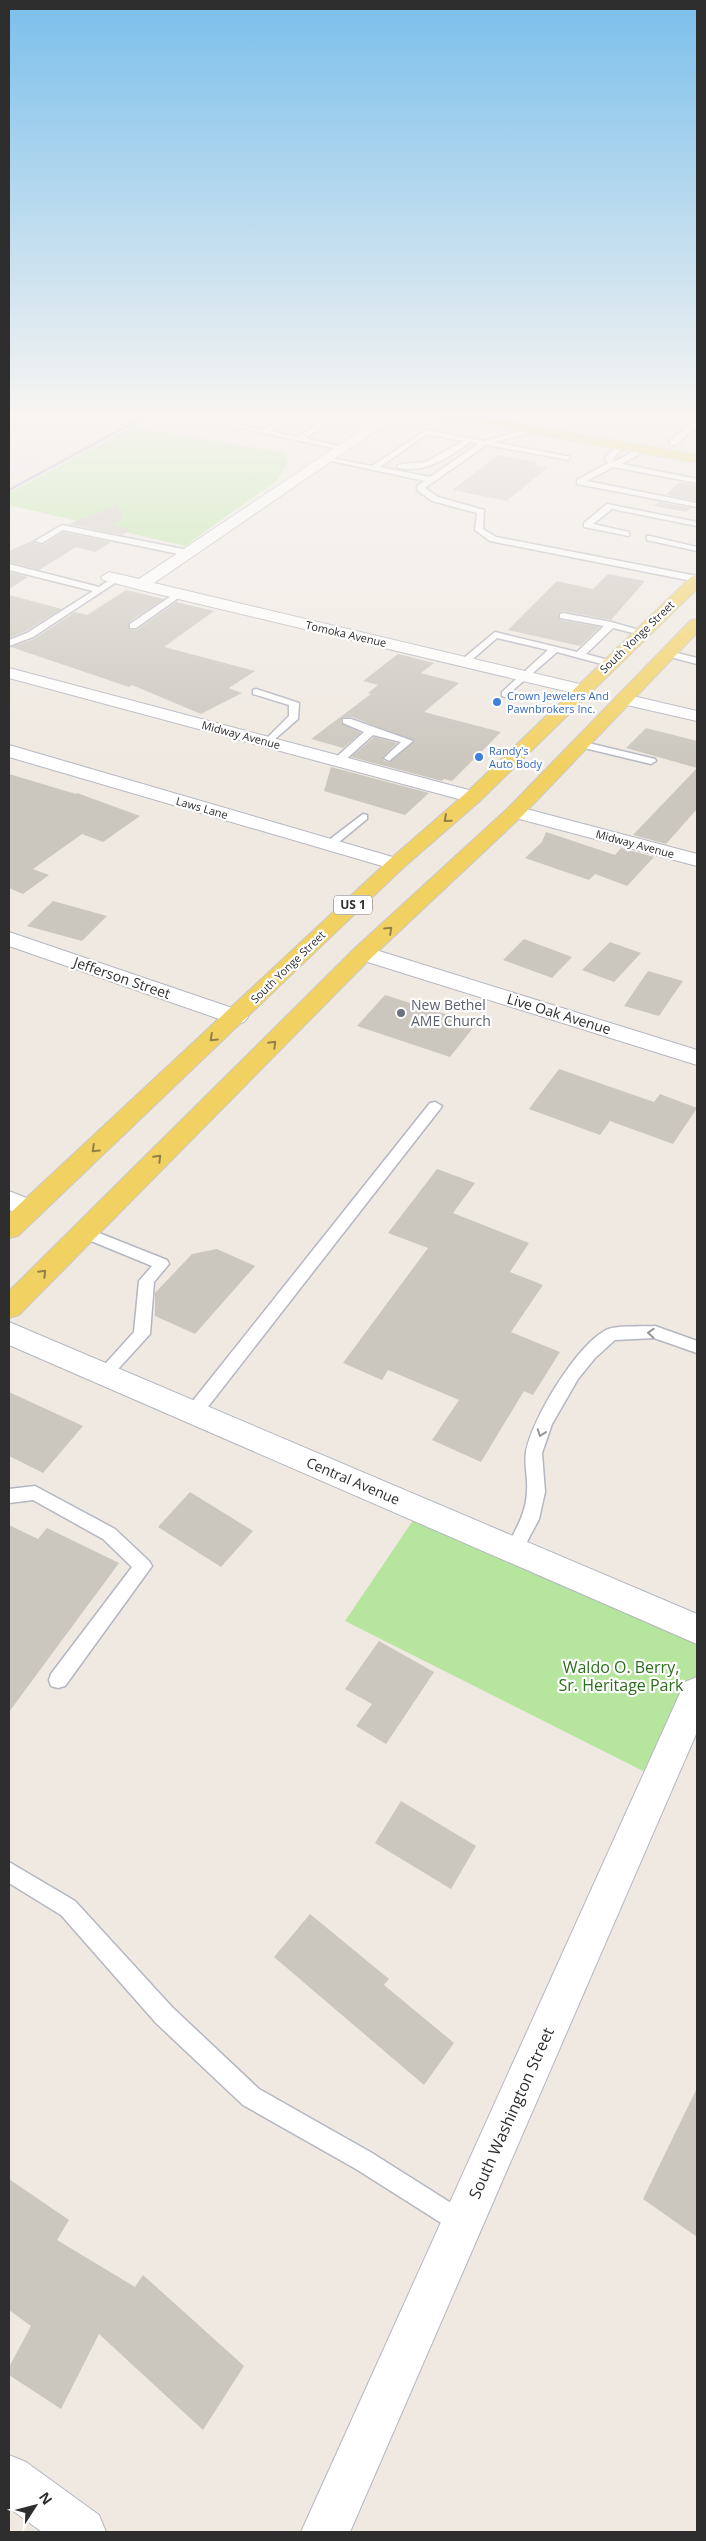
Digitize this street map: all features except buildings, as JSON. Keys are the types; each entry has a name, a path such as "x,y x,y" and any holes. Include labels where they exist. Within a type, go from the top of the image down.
{"main road":[{"name":"South Yonge Street","path":"14,1220 236,1017 396,864 473,797 697,579"},
{"path":"9,1308 363,953 515,812 697,624"},
{"path":"544,780 541,768 593,709 591,700 582,690"}],"street":[{"path":"141,585 221,531"},
{"name":"Tomoka Avenue","path":"109,582 141,585 582,690"},
{"name":"Midway Avenue","path":"9,673 473,797"},
{"path":"624,699 697,716"},
{"name":"Laws Lane","path":"9,751 396,864"},
{"name":"Midway Avenue","path":"515,812 697,860"},
{"name":"Jefferson Street","path":"9,939 236,1017"},
{"name":"Live Oak Avenue","path":"363,953 697,1058"},
{"name":"Central Avenue","path":"9,1333 697,1629"},
{"name":"South Washington Street","path":"325,2532 697,1693"},
{"path":"9,2479 82,2532"}],"lane":[{"path":"40,541 58,531"},
{"path":"75,531 188,553"},
{"path":"480,531 493,539 697,579"},
{"path":"611,531 626,534"},
{"path":"650,538 697,549"},
{"path":"9,567 109,582"},
{"path":"9,643 30,635 109,582"},
{"path":"133,626 180,594"},
{"path":"563,616 641,632"},
{"path":"580,655 611,625"},
{"path":"464,662 495,635 610,664"},
{"path":"505,694 555,650"},
{"path":"668,654 697,661"},
{"path":"256,692 294,703 294,717 268,742"},
{"path":"347,721 371,732 408,741 389,758"},
{"path":"338,761 371,732"},
{"path":"580,744 651,761"},
{"path":"329,845 363,817"},
{"path":"194,1412 435,1106"},
{"path":"84,1232 162,1264 147,1281 142,1334 104,1374"},
{"path":"514,1550 530,1519 536,1492 534,1453 544,1423 572,1375 589,1354 611,1334 656,1332 697,1347"},
{"path":"9,1496 35,1493 109,1534 143,1566 58,1680"},
{"path":"9,1872 68,1908 164,2015 251,2097 364,2161 462,2223"}],"green space":[{"path":"119,531 207,531 185,546"},
{"name":"Waldo O. Berry, Sr. Heritage Park","path":"420,1510 697,1629 697,1693 659,1779 345,1621"}],"place":[{"name":"Crown Jewelers And Pawnbrokers Inc.","path":"497,702"},
{"name":"Randy's Auto Body","path":"479,757"},
{"name":"New Bethel AME Church","path":"401,1013"}]}
